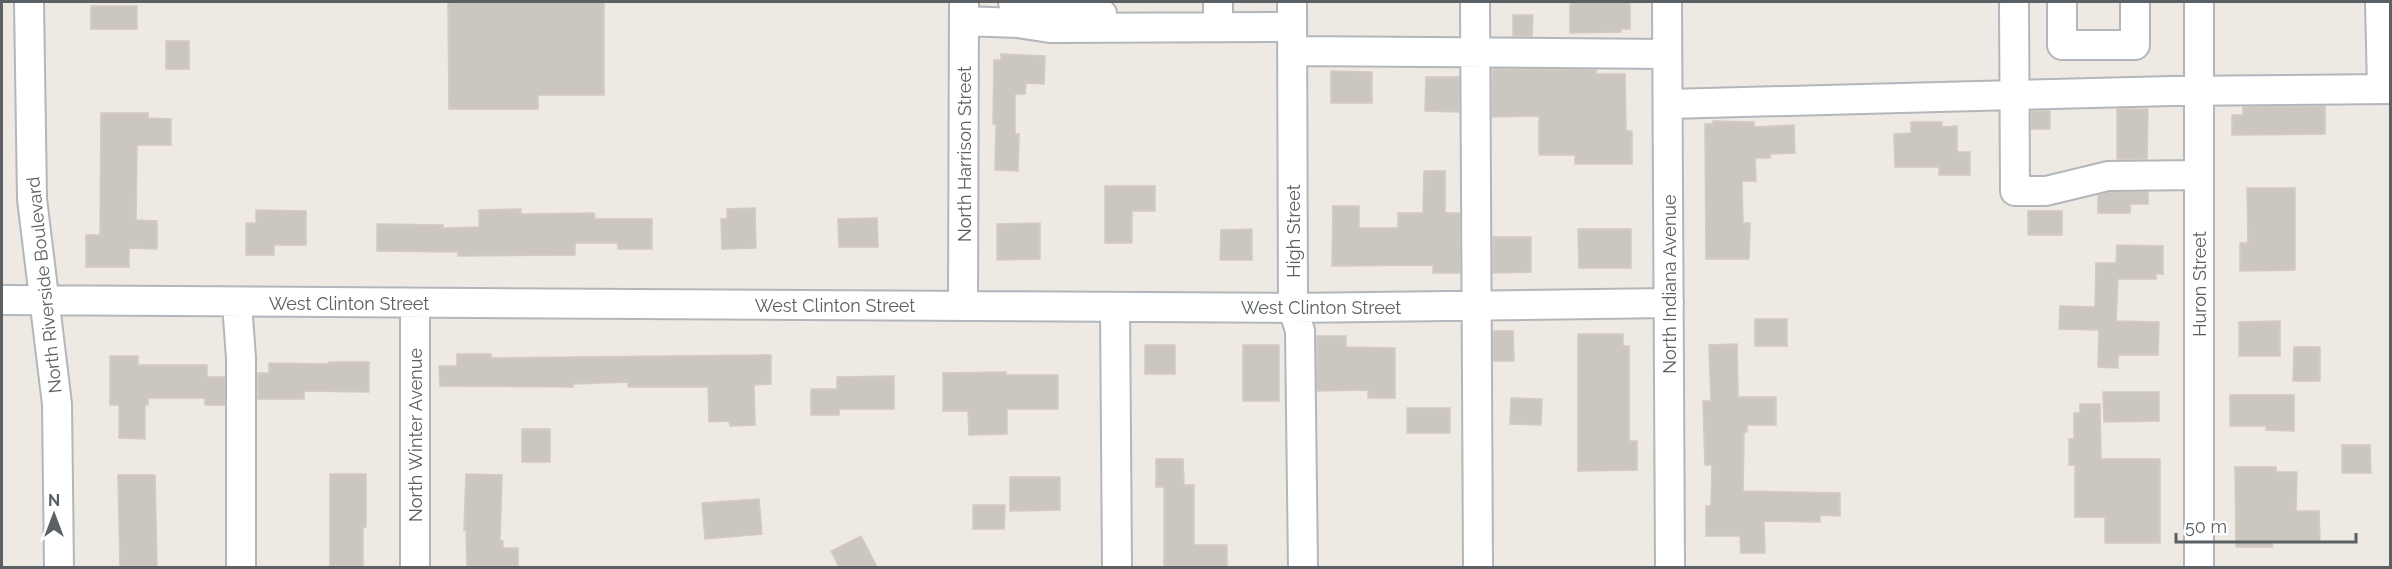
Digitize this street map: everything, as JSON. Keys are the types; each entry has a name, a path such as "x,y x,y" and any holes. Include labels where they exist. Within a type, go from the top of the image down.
{"street":[{"name":"North Riverside Boulevard","path":"29,2 32,199 57,404 59,567"},
{"path":"1037,2 1046,11 1067,8 1165,11 1183,27"},
{"path":"1475,2 1478,567"},
{"name":"North Indiana Avenue","path":"1667,2 1670,567"},
{"path":"2014,2 2015,191 2046,191 2108,176 2199,175"},
{"path":"2062,2 2062,45 2135,45 2135,2"},
{"name":"Huron Street","path":"2199,2 2199,567"},
{"path":"1668,104 2199,91 2386,89 2380,2"},
{"path":"964,11 1016,12 1050,28 1183,27 1218,14 1292,27 1474,52 1667,54"},
{"name":"North Harrison Street","path":"963,306 964,11"},
{"name":"High Street","path":"1292,27 1293,308 1300,331 1303,567"},
{"name":"West Clinton Street","path":"2,300 1293,308 1669,303"},
{"path":"237,303 241,358 241,567"},
{"name":"North Winter Avenue","path":"415,303 415,567"},
{"path":"1115,307 1117,567"}],"building":[{"path":"448,2 604,2 604,95 538,95 538,109 449,109"},
{"path":"1570,2 1630,2 1630,29 1621,29 1621,32 1570,33"},
{"path":"91,6 137,6 137,29 91,29"},
{"path":"1513,15 1533,15 1532,36 1513,36"},
{"path":"166,41 189,41 189,69 166,69"},
{"path":"1001,54 1045,56 1044,84 1026,83 1025,94 1015,94 1015,134 1019,134 1018,171 995,170 994,60 1001,60"},
{"path":"1492,69 1596,70 1596,74 1625,74 1626,131 1632,131 1632,164 1575,164 1575,155 1539,155 1539,116 1492,117"},
{"path":"1331,71 1372,72 1372,103 1331,103"},
{"path":"1426,77 1459,77 1459,112 1425,111"},
{"path":"2325,106 2325,134 2232,135 2232,115 2243,115 2243,107"},
{"path":"2117,109 2148,109 2147,159 2117,159"},
{"path":"2031,111 2050,111 2050,129 2031,129"},
{"path":"101,113 148,113 148,118 171,119 171,145 137,145 136,220 157,221 157,249 129,248 129,267 86,267 86,235 100,235"},
{"path":"1713,121 1754,122 1754,127 1794,125 1795,153 1770,154 1770,158 1755,158 1756,181 1742,181 1743,223 1750,223 1749,259 1706,259 1705,124 1713,124"},
{"path":"1911,122 1942,122 1942,127 1957,126 1957,152 1970,152 1970,175 1939,175 1939,167 1895,167 1894,134 1911,133"},
{"path":"1424,171 1445,171 1445,213 1460,213 1460,273 1433,273 1433,265 1332,266 1333,206 1359,206 1359,228 1398,228 1398,213 1423,213"},
{"path":"1105,186 1155,186 1155,211 1132,211 1132,243 1105,243"},
{"path":"2247,188 2295,188 2295,270 2240,271 2240,243 2248,243"},
{"path":"2110,192 2148,192 2148,204 2130,204 2130,213 2098,213 2098,195"},
{"path":"755,208 756,248 722,249 721,219 727,219 727,209"},
{"path":"521,209 521,214 594,213 595,219 652,219 652,249 618,249 618,243 575,243 575,255 458,256 458,252 377,251 377,224 443,225 443,228 479,227 479,210"},
{"path":"256,210 306,211 306,245 274,245 274,255 246,255 246,223 256,223"},
{"path":"2028,211 2062,211 2062,235 2028,235"},
{"path":"877,218 878,247 839,247 838,219"},
{"path":"1040,223 1040,259 997,260 997,224"},
{"path":"1252,229 1252,260 1220,260 1221,230"},
{"path":"1578,229 1631,229 1631,268 1579,268"},
{"path":"1493,237 1531,237 1531,272 1493,273"},
{"path":"2117,245 2163,246 2163,274 2156,274 2156,279 2118,279 2116,321 2159,322 2158,355 2118,355 2118,368 2098,367 2099,330 2059,329 2060,306 2095,307 2096,263 2116,263"},
{"path":"1755,319 1787,319 1787,346 1755,346"},
{"path":"2280,321 2280,356 2239,356 2239,322"},
{"path":"1493,331 1513,331 1514,361 1493,361"},
{"path":"1578,334 1623,334 1623,346 1629,346 1629,441 1637,441 1637,470 1578,471"},
{"path":"1317,336 1346,336 1346,347 1395,348 1395,398 1368,398 1368,390 1317,391"},
{"path":"1737,344 1738,397 1776,397 1776,425 1747,425 1747,432 1744,432 1743,491 1840,493 1840,516 1820,515 1820,522 1764,521 1765,553 1741,553 1740,536 1706,536 1706,506 1711,506 1712,465 1705,465 1703,401 1711,401 1709,345"},
{"path":"1145,345 1175,345 1175,374 1145,374"},
{"path":"1243,345 1279,345 1279,401 1243,401"},
{"path":"2294,347 2320,347 2320,381 2293,381"},
{"path":"457,354 491,354 491,358 771,355 771,384 754,385 755,425 730,426 729,421 709,422 708,387 628,387 628,382 573,384 573,387 440,386 439,366 457,366"},
{"path":"110,356 138,356 138,365 207,365 207,377 225,377 225,405 205,405 205,398 148,398 148,405 145,405 145,439 119,438 119,405 110,405"},
{"path":"329,362 369,362 369,392 304,391 304,399 258,399 258,373 269,373 269,363 329,364"},
{"path":"1006,372 1006,375 1058,375 1058,409 1007,409 1007,434 969,435 968,411 943,411 943,373"},
{"path":"894,376 894,409 839,409 839,415 811,415 811,389 837,389 837,377"},
{"path":"2103,392 2159,392 2159,421 2104,422"},
{"path":"2230,395 2294,395 2294,431 2266,430 2266,426 2230,426"},
{"path":"1511,398 1542,399 1541,425 1510,424"},
{"path":"2080,404 2100,404 2101,459 2160,459 2160,543 2105,543 2105,517 2075,517 2075,465 2069,465 2069,439 2074,439 2074,413 2080,413"},
{"path":"1407,408 1450,408 1450,433 1407,433"},
{"path":"522,429 550,429 550,462 522,462"},
{"path":"2342,445 2370,445 2371,473 2342,473"},
{"path":"1156,459 1183,459 1184,485 1194,485 1194,545 1227,545 1227,567 1164,567 1164,487 1156,487"},
{"path":"2235,467 2276,467 2276,472 2297,472 2296,511 2319,511 2320,541 2273,541 2272,547 2236,547"},
{"path":"330,474 366,474 363,567 330,567"},
{"path":"466,474 502,475 500,541 503,541 503,548 518,548 518,567 467,567 466,530 464,530"},
{"path":"118,475 155,475 157,567 120,567"},
{"path":"1010,477 1060,477 1060,510 1010,511"},
{"path":"759,499 762,534 705,539 702,503"},
{"path":"973,505 1005,505 1004,529 973,529"},
{"path":"861,536 877,567 839,567 831,551"}]}
